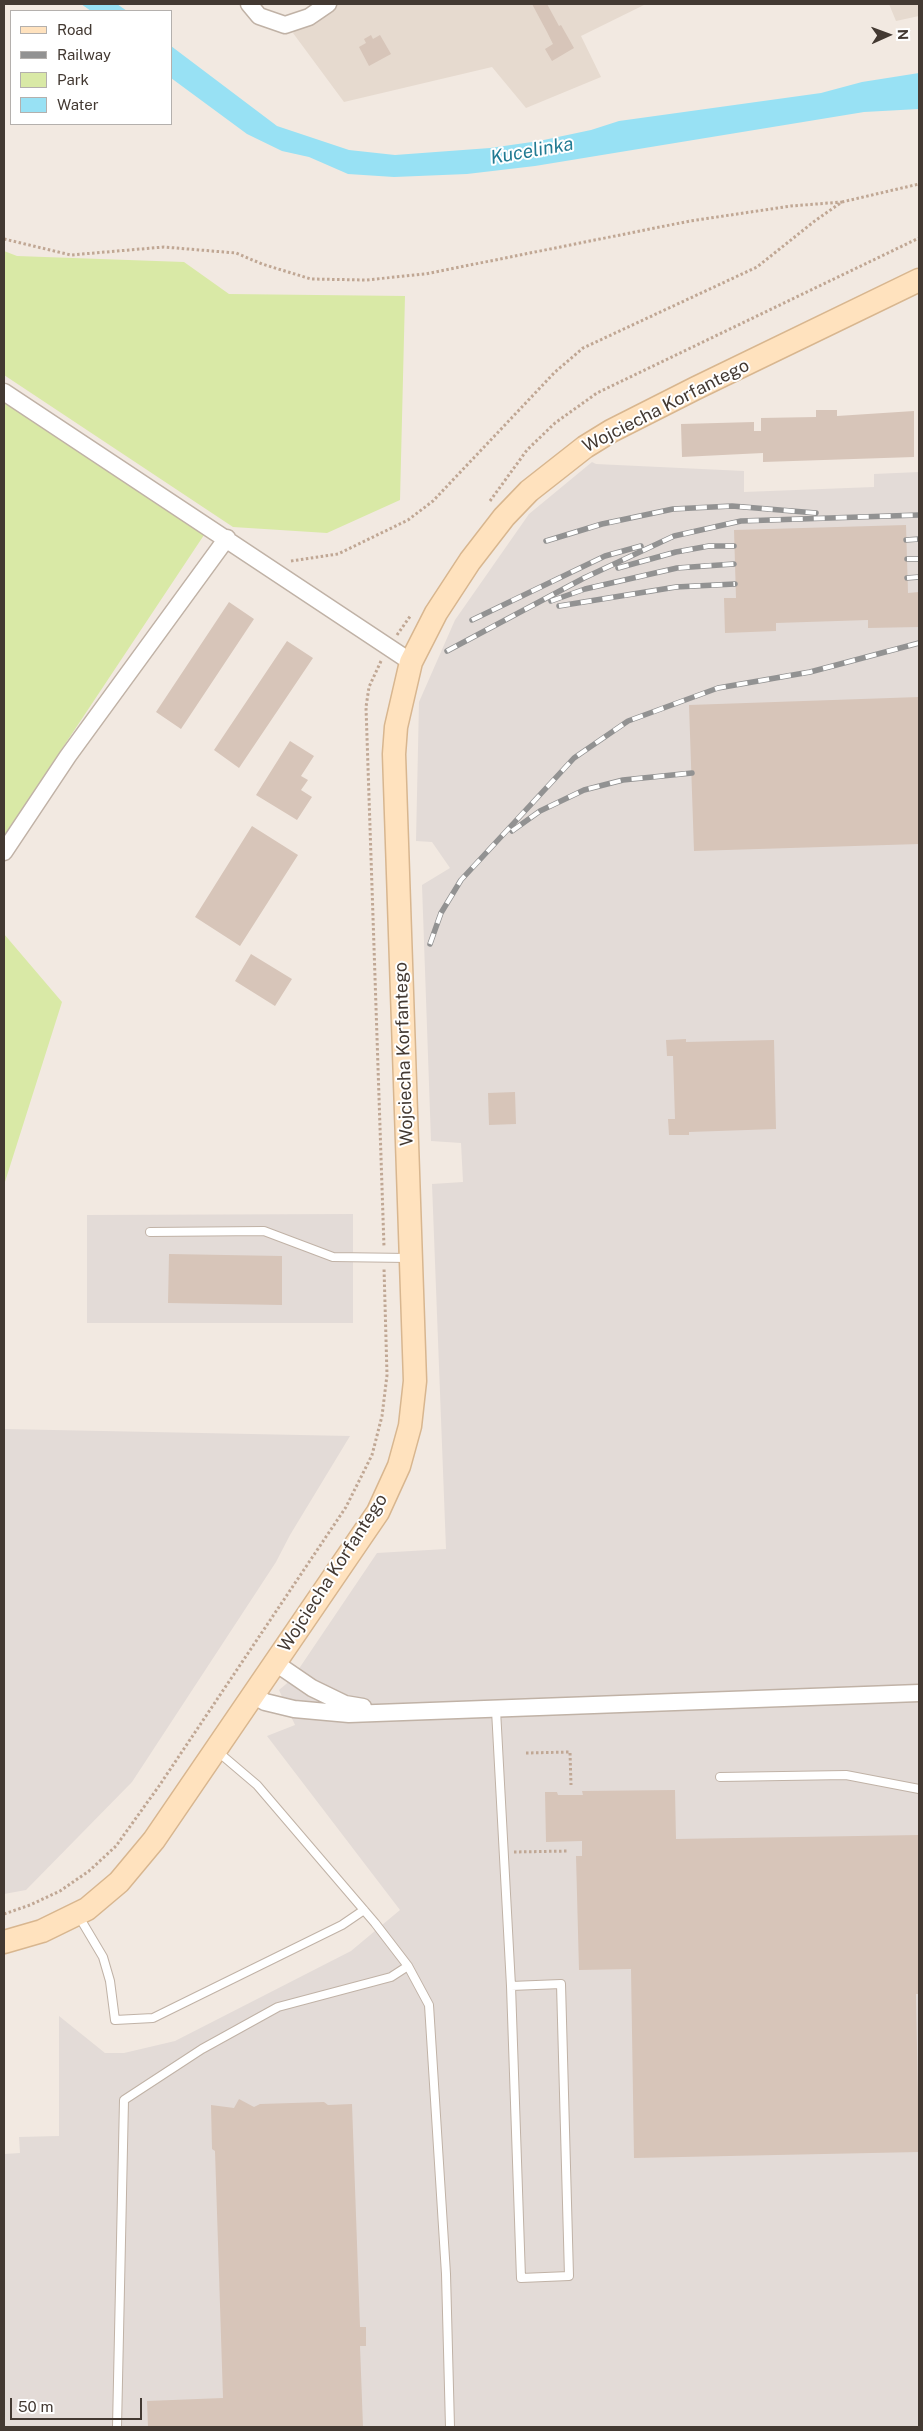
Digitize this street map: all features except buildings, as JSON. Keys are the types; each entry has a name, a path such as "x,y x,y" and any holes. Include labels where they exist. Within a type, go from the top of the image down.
{"street":[{"path":"249,4 259,16 285,25 309,17 328,4"},
{"name":"Wojciecha Korfantego","path":"4,1942 42,1931 78,1915 119,1882 154,1840 378,1512 399,1466 410,1426 415,1382 394,754 397,718 411,662 436,612 470,561 504,517 529,491 556,468 611,430 919,280"},
{"path":"4,392 227,538 411,662"},
{"path":"4,852 68,756 227,538"},
{"path":"274,1662 312,1688 345,1704 385,1712"},
{"path":"253,1695 265,1702 294,1709 349,1714 919,1693"}],"lane":[{"path":"150,1232 264,1231 333,1257 384,1259 411,1257"},
{"path":"496,1710 511,1986 521,2278 569,2276 561,1984 511,1986"},
{"path":"216,1750 257,1785 364,1910 408,1966 429,2005 446,2274 450,2427"},
{"path":"720,1777 846,1775 919,1789"},
{"path":"78,1915 103,1957 110,1981 115,2020 153,2018 342,1925 364,1910"},
{"path":"117,2427 124,2100 202,2049 278,2007 391,1977 408,1966"}],"path":[{"path":"4,239 71,255 164,247 236,253 262,264 311,279 366,280 425,274 690,221 791,206 842,202 919,184"},
{"path":"266,565 338,554 408,520 433,501 555,372 583,348 757,267 842,202"},
{"path":"526,1753 570,1752 570,1785"},
{"path":"504,1853 569,1851"}],"shaded area":[{"path":"313,4 646,4 581,36 601,77 526,108 492,67 344,102 293,33"},
{"path":"889,4 919,4 919,16 896,21"},
{"path":"592,462 596,464 744,471 744,492 874,487 874,474 919,472 919,2427 4,2427 4,2154 20,2153 19,2137 59,2136 59,2016 105,2053 124,2053 175,2041 351,1951 400,1910 267,1736 295,1725 279,1690 292,1679 377,1553 446,1549 432,1184 463,1182 461,1143 431,1141 422,885 450,868 432,842 416,841 419,702 455,620 529,514"},
{"path":"353,1214 353,1323 87,1323 87,1215"},
{"path":"4,1429 350,1436 290,1535 276,1562 132,1782 26,1890 4,1894"}],"green space":[{"path":"4,251 17,256 184,262 229,294 405,296 400,500 327,533 233,527 4,375"},
{"path":"4,396 208,529 4,836"},
{"path":"4,934 62,1002 4,1185"}],"water":[{"path":"81,4 117,4 126,10 90,10"},
{"name":"Kucelinka","path":"172,47 277,126 349,150 395,155 490,148 539,141 591,130 619,121 821,93 862,82 919,73 919,109 864,112 535,166 467,174 394,177 348,174 309,157 282,151 247,134 172,79"}],"railway":[{"path":"546,541 602,524 673,509 732,506 816,513"},
{"path":"447,651 584,578 674,536 741,521 919,515"},
{"path":"906,540 919,539"},
{"path":"472,620 605,556 641,546"},
{"path":"618,568 676,552 709,546 734,546"},
{"path":"907,559 919,559"},
{"path":"551,601 585,589 677,568 734,564"},
{"path":"907,578 919,577"},
{"path":"559,606 676,587 735,584"},
{"path":"430,944 441,913 461,880 574,758 628,721 718,688 810,672 919,643"},
{"path":"512,831 540,811 584,790 623,780 692,773"}]}
